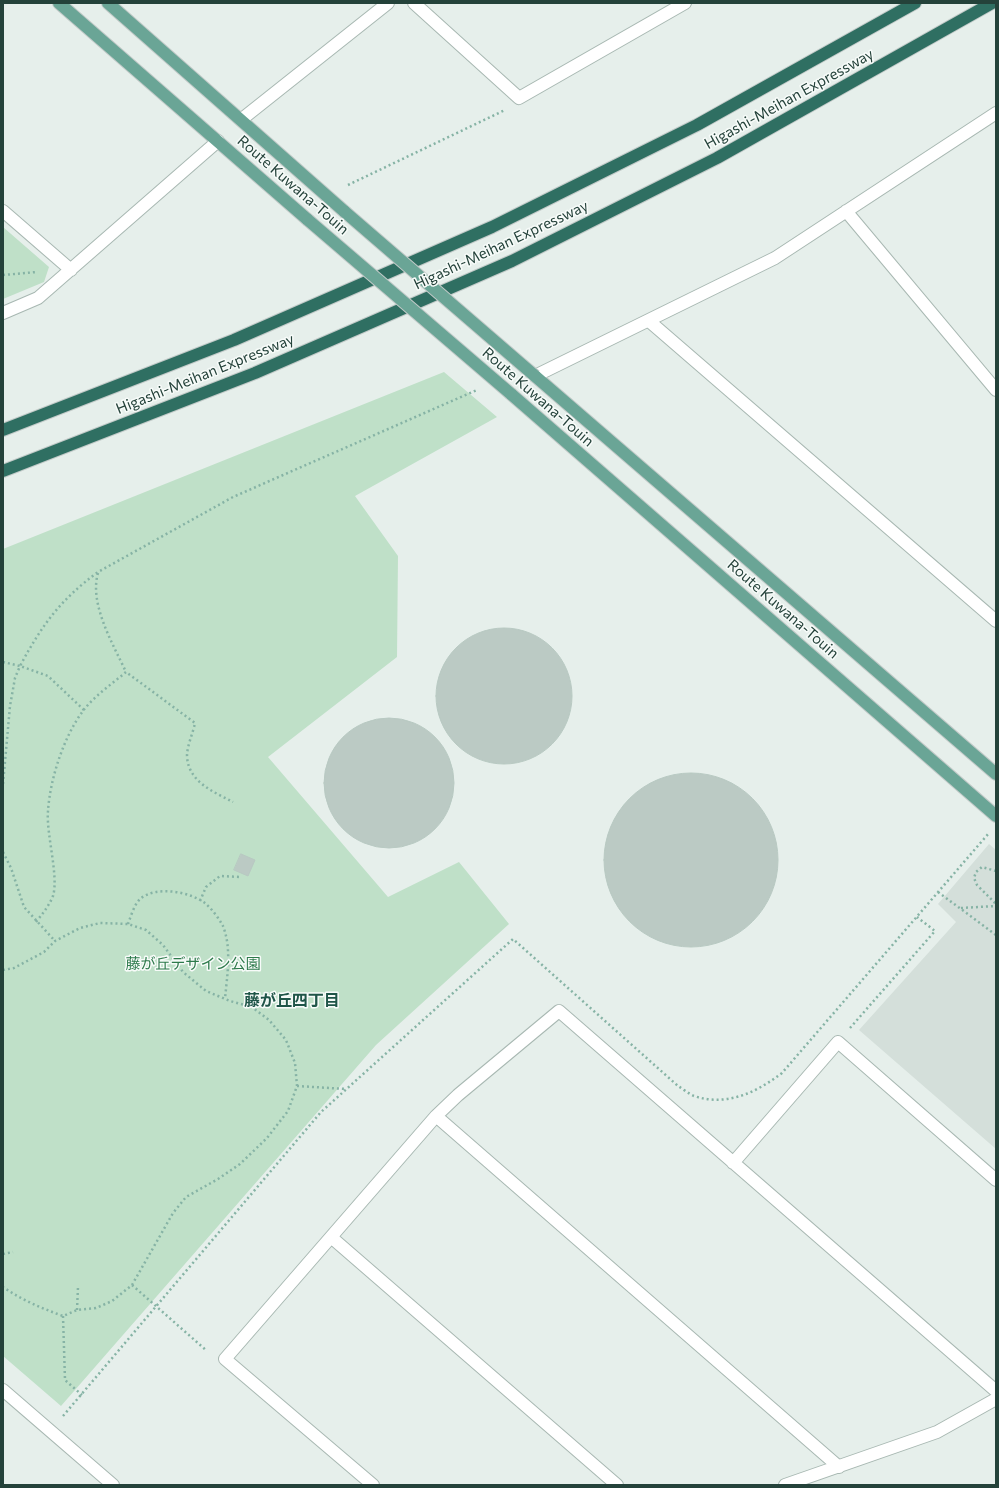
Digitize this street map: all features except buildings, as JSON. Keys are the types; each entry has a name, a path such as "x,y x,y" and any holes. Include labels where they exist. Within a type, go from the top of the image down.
{"highway":[{"name":"Higashi-Meihan Expressway","path":"3,430 234,340 492,227 697,125 914,3"},
{"name":"Higashi-Meihan Expressway","path":"3,471 255,372 512,261 717,158 992,3"}],"main road":[{"name":"Route Kuwana-Touin","path":"59,3 996,816"},
{"name":"Route Kuwana-Touin","path":"108,3 242,119 345,212 996,774"}],"street":[{"path":"242,119 388,3"},
{"path":"414,3 519,98 684,3"},
{"path":"992,3 996,8"},
{"path":"535,376 775,258 996,114"},
{"path":"3,312 38,298 218,141"},
{"path":"3,211 71,270"},
{"path":"846,211 996,390"},
{"path":"649,321 996,621"},
{"path":"373,1485 225,1359 436,1116 458,1095 559,1012 996,1391"},
{"path":"733,1163 838,1042 996,1180"},
{"path":"436,1116 839,1467"},
{"path":"331,1237 617,1485"},
{"path":"3,1390 113,1485"},
{"path":"785,1485 937,1432 996,1399"}],"path":[{"path":"348,185 504,111 519,98"},
{"path":"3,784 10,706 15,678 20,666 30,646 62,602 98,572 233,497 479,389"},
{"path":"98,572 95,583 95,591 102,617 107,632 126,672 196,723 187,756 191,771 196,780 208,790 233,802"},
{"path":"3,662 20,666 48,676 84,710"},
{"path":"36,922 48,907 53,895 54,882 48,811 51,789 67,737 84,710 126,672"},
{"path":"63,1416 321,1112 513,939 678,1086 694,1096 719,1100 740,1097 766,1086 782,1073 991,830"},
{"path":"3,852 24,907 55,942"},
{"path":"996,871 982,867 976,872 974,878 976,885 996,905"},
{"path":"200,901 206,887 220,876 241,877"},
{"path":"128,924 140,899 157,890 172,891 206,903 216,915 222,926 226,939 228,958 225,999"},
{"path":"938,892 996,935"},
{"path":"960,908 996,905"},
{"path":"838,1042 935,931 917,917"},
{"path":"3,970 14,968 44,952 55,942 80,928 100,923 128,924 146,930 163,945 183,972 206,991 225,999 252,1007 269,1020 286,1040 295,1063 297,1086 288,1111 267,1138 240,1164 218,1179 186,1197 173,1213 132,1285 112,1301 96,1308 77,1310 63,1316 35,1306 3,1287"},
{"path":"297,1086 346,1089"},
{"path":"3,1254 13,1252"},
{"path":"132,1285 204,1350 225,1359"},
{"path":"77,1310 78,1287"},
{"path":"63,1316 65,1380 82,1395"}],"shaded area":[{"path":"989,844 996,850 996,1149 859,1030 956,922 938,904"}],"green space":[{"path":"3,227 49,267 44,282 3,299"},
{"name":"藤が丘デザイン公園","path":"444,372 497,417 355,496 398,556 397,657 268,757 388,897 459,862 509,924 376,1045 61,1406 3,1356 3,549"}],"district":[{"name":"藤が丘四丁目","path":"292,1001"}]}
